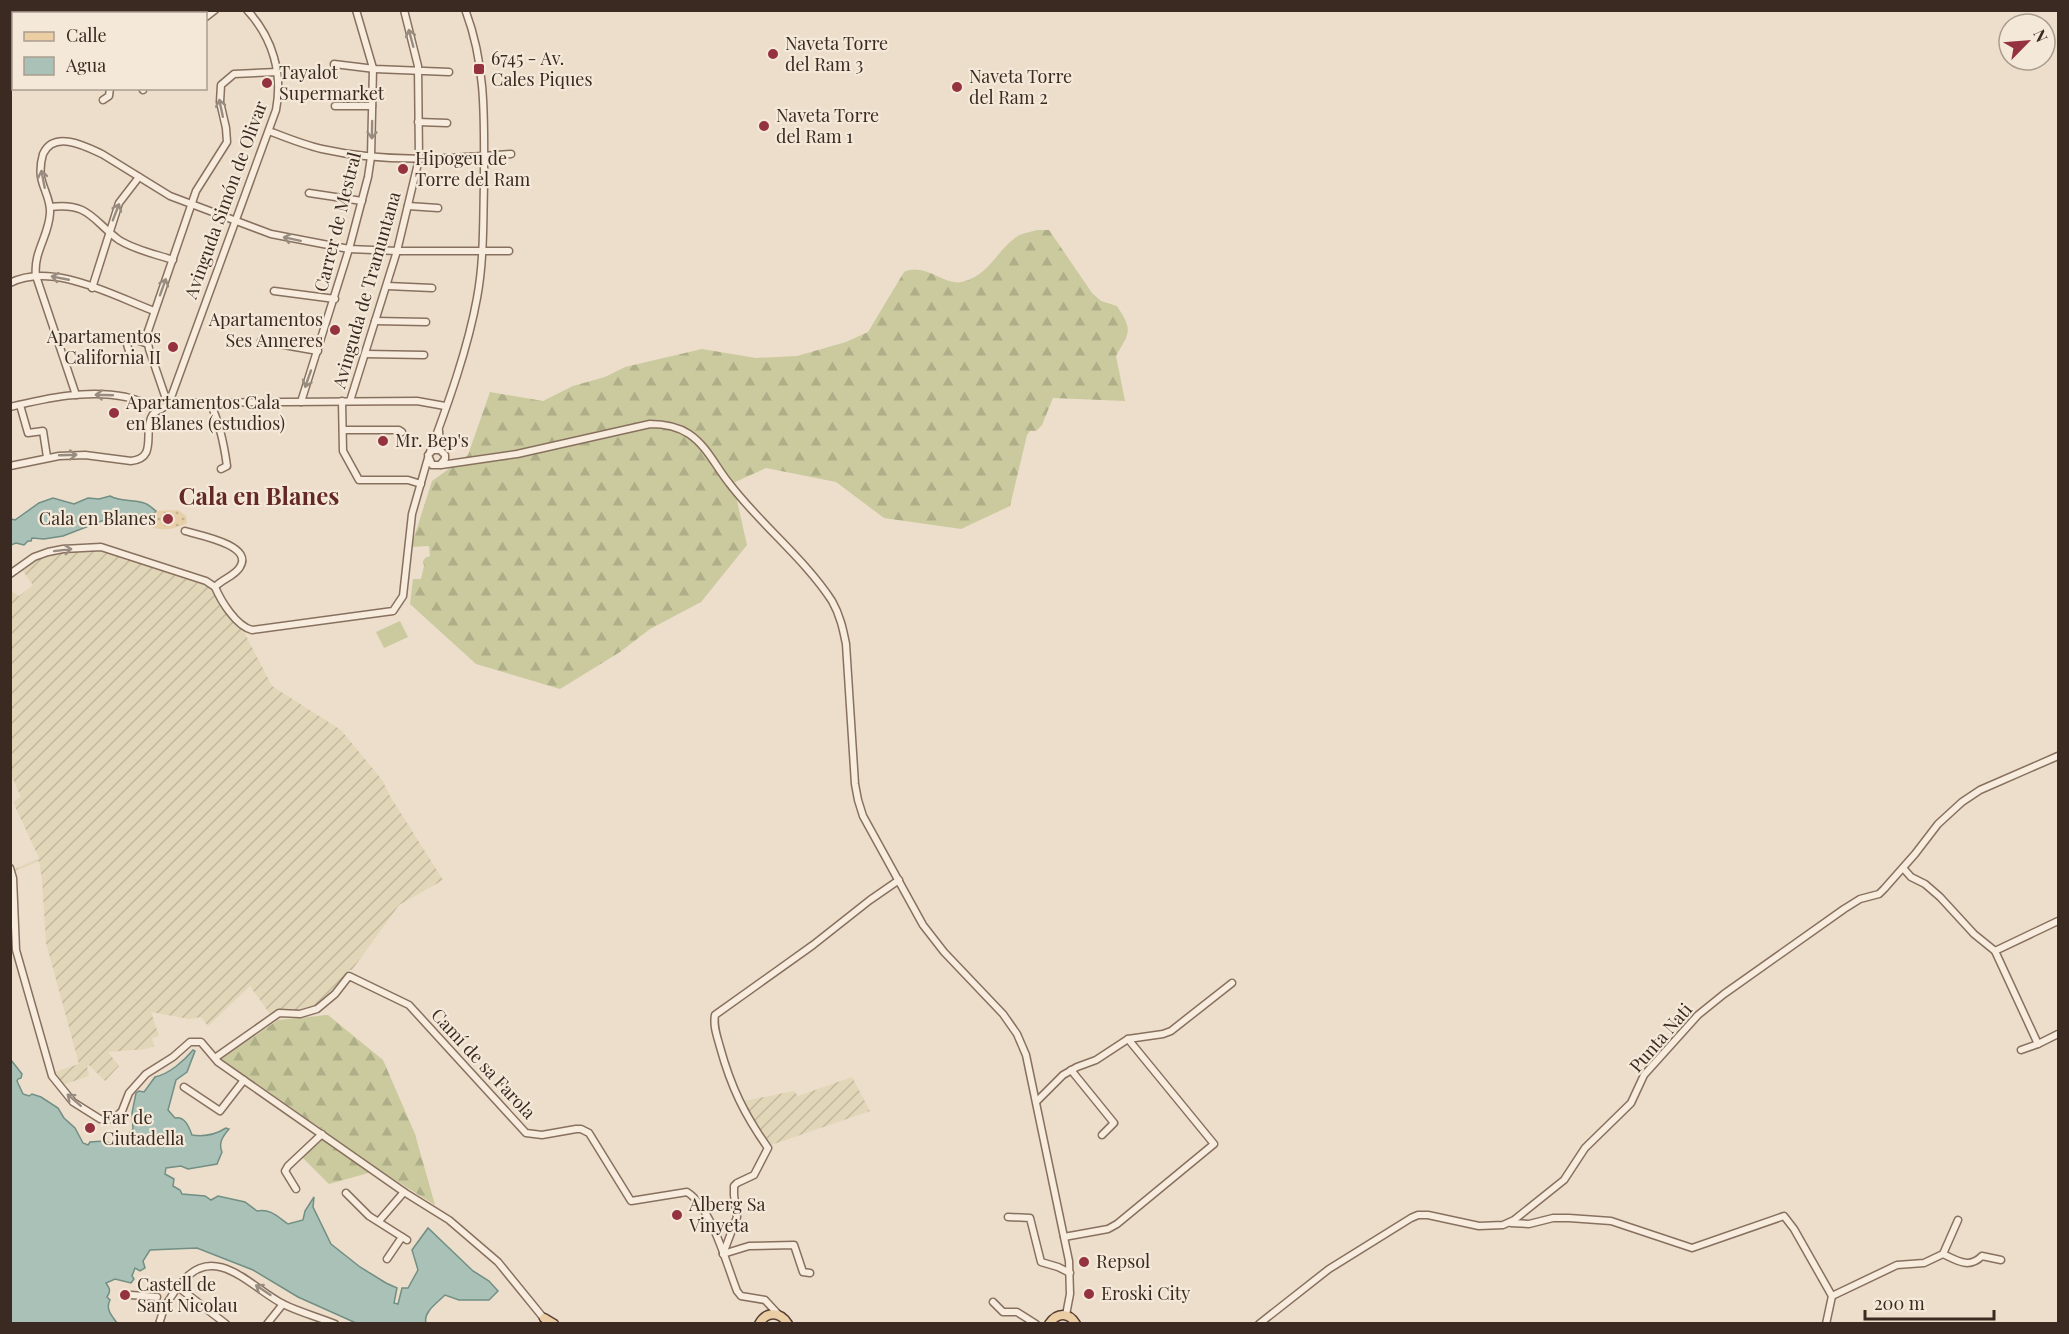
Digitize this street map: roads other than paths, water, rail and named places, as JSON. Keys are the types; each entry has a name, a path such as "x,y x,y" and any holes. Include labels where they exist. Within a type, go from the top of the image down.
{"main road":[{"path":"760,1321 770,1314 794,1323"},
{"path":"1048,1323 1057,1316 1066,1315 1077,1323"},
{"path":"546,1321 554,1323"}],"street":[{"name":"Avinguda Simón de Olivar","path":"169,402 269,131 278,100 277,72 269,42 247,10"},
{"name":"Carrer de Mestral","path":"301,402 335,300 362,201 371,157 373,68 356,10"},
{"name":"Avinguda de Tramuntana","path":"350,401 397,251 419,159 419,72 404,10"},
{"path":"10,573 34,557 48,552 101,547 206,581 215,587 242,626 252,630 393,611 399,604 403,596 411,514 472,324 478,297 482,251 484,156 482,72 478,48 466,11"},
{"path":"334,64 419,72 449,72"},
{"path":"169,402 148,344 147,334 200,183 227,142 219,93 221,85 234,74 277,72"},
{"path":"103,99 109,96 110,90"},
{"path":"335,106 372,106"},
{"path":"418,122 447,123"},
{"path":"269,131 322,150 371,157 419,159 511,154"},
{"path":"76,395 36,276 36,255 48,226 50,207 40,169 44,154 56,142 66,141 90,148 170,196 271,234 349,249 509,251"},
{"path":"92,288 119,203 139,177"},
{"path":"309,194 362,201"},
{"path":"50,207 68,205 78,207 120,240 173,260"},
{"path":"408,206 438,208"},
{"path":"10,283 17,279 36,276 63,277 154,311"},
{"path":"387,286 432,288"},
{"path":"274,291 335,300"},
{"path":"375,321 426,322"},
{"path":"129,351 126,341 131,338 148,344"},
{"path":"261,341 318,351"},
{"path":"365,354 424,355"},
{"path":"10,407 76,395 108,394 161,409"},
{"path":"342,401 343,451 359,480 422,482"},
{"path":"169,402 417,401 446,406"},
{"path":"150,418 154,413 166,407 169,402"},
{"path":"10,466 47,457 85,455 139,460 145,456 147,450 150,418 146,403"},
{"path":"210,403 224,444 227,466 220,469"},
{"path":"20,405 28,433 43,431 47,457"},
{"path":"429,455 430,462 438,465 517,454 650,424 663,424 677,428 689,433 701,443 730,484 818,583 832,602 842,623 846,644 855,784 863,816 923,925 1003,1014 1017,1034 1026,1055 1070,1273 1070,1294 1066,1315"},
{"path":"422,482 445,459 440,426"},
{"path":"343,430 399,430 402,432"},
{"path":"429,455 436,449 460,461"},
{"path":"185,531 232,546 240,552 242,562 239,568 215,587"},
{"name":"Punta Nati","path":"1511,1222 1564,1180 1585,1148 1631,1103 1644,1075 1703,1011 1844,909 1860,899 1879,894 1938,824 1962,802 1980,790 2058,756"},
{"path":"10,868 13,878 16,950 52,1076 74,1102 100,1119 111,1120 121,1113 129,1093 146,1074 190,1042 201,1041 215,1058 244,1080 404,1192 449,1220 498,1262 546,1321"},
{"path":"1903,868 1911,877 1925,884 1940,897 1974,934 1995,951 2038,1044"},
{"path":"723,1254 737,1216 734,1186 754,1175 768,1148 749,1121 731,1085 715,1029 715,1015 899,880"},
{"path":"1995,951 2058,921"},
{"name":"Camí de sa Farola","path":"215,1058 279,1013 300,1014 317,1009 335,994 349,976 409,1005 526,1133 543,1135 576,1129 589,1133 631,1201 687,1192 691,1194 707,1213 741,1296 765,1300 769,1305"},
{"path":"1037,1101 1056,1080 1071,1070 1096,1060 1128,1039 1163,1034 1171,1030 1232,983"},
{"path":"2021,1050 2058,1034"},
{"path":"1064,1237 1108,1229 1117,1224 1214,1144 1128,1039"},
{"path":"1071,1070 1114,1123 1102,1135"},
{"path":"184,1087 220,1111 244,1080"},
{"path":"296,1189 285,1171 322,1134"},
{"path":"379,1221 404,1192"},
{"path":"346,1193 369,1216 405,1238 387,1259"},
{"path":"1259,1323 1329,1269 1418,1215 1479,1226 1503,1225 1511,1222 1529,1224 1553,1218 1611,1221 1692,1248 1784,1216 1794,1229 1832,1296 1826,1323"},
{"path":"1008,1217 1030,1218 1041,1262 1070,1273"},
{"path":"1832,1296 1897,1265 1924,1263 1943,1254 1958,1220"},
{"path":"723,1254 749,1246 794,1245 803,1272 810,1273"},
{"path":"1943,1254 1970,1264 1976,1263 1982,1256 2001,1260"},
{"path":"159,1323 162,1311 190,1272 206,1265 220,1267 245,1278 283,1304 335,1323"},
{"path":"178,1287 226,1323"},
{"path":"132,1295 157,1297"},
{"path":"993,1302 1004,1312 1017,1312 1036,1323"},
{"path":"267,1323 283,1304"},
{"path":"760,1321 769,1305 784,1319"}],"water":[{"path":"110,496 144,503 156,511 145,525 129,517 118,519 112,517 63,536 32,538 24,545 16,543 11,545 11,519 15,520 39,503 53,498 74,504 88,498 99,499"},
{"path":"193,1050 195,1051 187,1072 176,1080 168,1110 175,1118 184,1120 192,1135 210,1135 226,1128 229,1129 222,1140 222,1152 217,1164 188,1169 181,1166 166,1168 165,1174 174,1179 173,1186 182,1194 205,1196 211,1200 218,1196 245,1202 257,1211 262,1210 274,1214 288,1224 303,1220 305,1211 314,1197 313,1207 331,1244 360,1267 397,1288 394,1303 398,1304 402,1288 408,1288 418,1270 412,1250 428,1228 473,1271 489,1281 498,1291 489,1300 459,1300 445,1295 429,1311 426,1323 356,1323 298,1297 253,1270 197,1248 150,1250 143,1261 145,1268 140,1271 135,1268 132,1276 134,1279 131,1283 115,1279 106,1283 110,1290 107,1297 110,1300 109,1309 117,1323 11,1323 11,1060 22,1074 17,1081 23,1094 41,1097 58,1108 64,1118 75,1128 83,1143 88,1145 90,1142 104,1141 118,1146 133,1129 132,1113 136,1093 144,1092 155,1077 176,1066"}],"place":[{"name":"Naveta Torre del Ram 3","path":"773,54"},
{"name":"6745 - Av. Cales Piques","path":"479,69"},
{"name":"Tayalot Supermarket","path":"267,83"},
{"name":"Naveta Torre del Ram 2","path":"957,87"},
{"name":"Naveta Torre del Ram 1","path":"764,126"},
{"name":"Hipogeu de Torre del Ram","path":"403,169"},
{"name":"Apartamentos Ses Anneres","path":"335,330"},
{"name":"Apartamentos California II","path":"173,347"},
{"name":"Apartamentos Cala en Blanes (estudios)","path":"114,413"},
{"name":"Mr. Bep's","path":"383,441"},
{"name":"Cala en Blanes","path":"168,519"},
{"name":"Far de Ciutadella","path":"90,1128"},
{"name":"Alberg Sa Vinyeta","path":"677,1215"},
{"name":"Repsol","path":"1084,1262"},
{"name":"Eroski City","path":"1089,1294"},
{"name":"Castell de Sant Nicolau","path":"125,1295"}],"district":[{"name":"Cala en Blanes","path":"259,497"}]}
